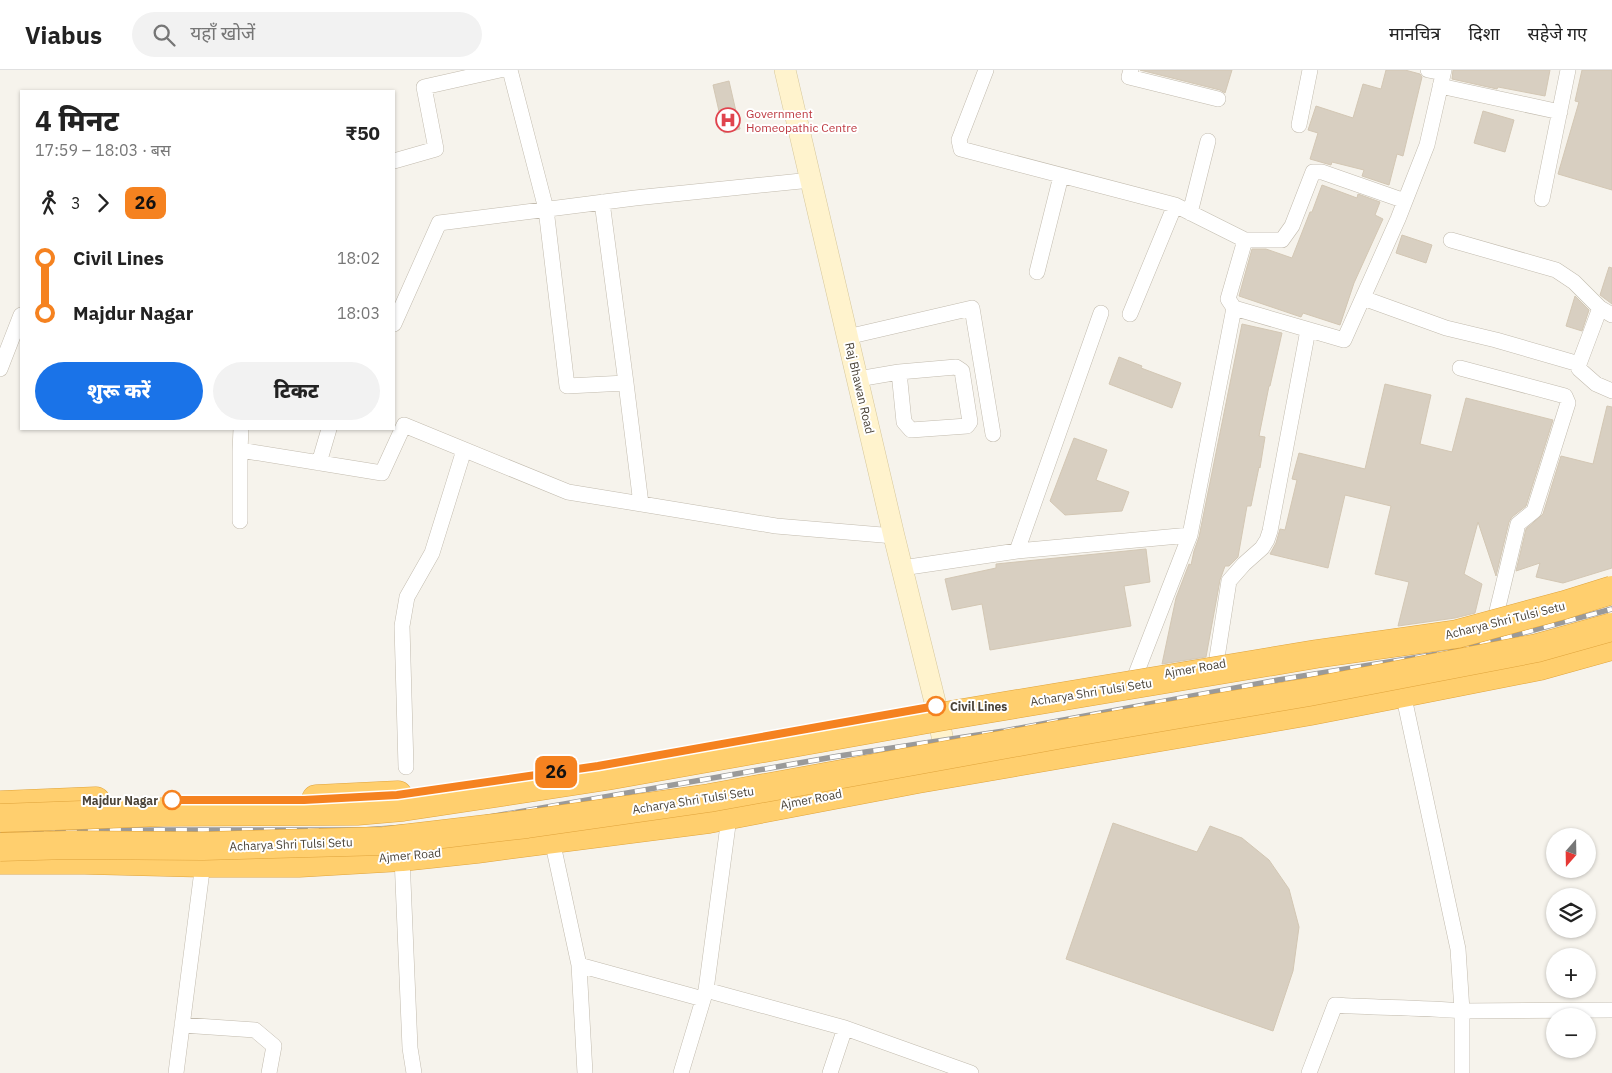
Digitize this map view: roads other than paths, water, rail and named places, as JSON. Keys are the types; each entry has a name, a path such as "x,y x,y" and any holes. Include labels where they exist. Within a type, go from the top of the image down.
{"highway":[{"name":"Ajmer Road","path":"0,805 47,802 304,800 397,795 598,766 936,706 1134,679 1311,646 1438,629 1567,599 1612,584"},
{"name":"Acharya Shri Tulsi Setu","path":"0,818 163,812 358,811 402,807 607,776 935,717 1316,654 1457,634 1612,590"},
{"name":"Acharya Shri Tulsi Setu","path":"0,847 69,845 212,846 384,841 527,824 709,798 1056,735 1319,691 1537,648 1612,627"},
{"name":"Ajmer Road","path":"0,860 299,863 402,857 552,840 709,819 949,773 1311,711 1540,666 1612,646"},
{"path":"173,862 177,800"}],"street":[{"path":"395,160 436,149 424,86 500,70"},
{"path":"510,70 546,209 566,386 626,383"},
{"name":"Raj Bhawan Road","path":"785,70 894,536 936,706 949,773"},
{"path":"986,70 959,140 961,149 1175,205 1245,240 1282,240 1292,226 1313,172 1322,172 1405,201"},
{"path":"1131,70 1129,77 1218,99"},
{"path":"1299,125 1310,70"},
{"path":"1542,199 1568,70"},
{"path":"1245,240 1228,299 1234,308 1344,340 1428,145 1439,75 1560,112"},
{"path":"1190,213 1208,141"},
{"path":"1037,272 1061,176"},
{"path":"395,322 439,222 602,202 811,180"},
{"path":"602,202 641,504"},
{"path":"1130,314 1175,205"},
{"path":"1450,240 1556,270 1574,282 1606,312 1578,364 1578,369 1596,384 1612,391"},
{"path":"1363,298 1446,328 1496,340 1578,364"},
{"path":"847,337 972,308 993,434"},
{"path":"1134,679 1190,534 1234,308"},
{"path":"1017,551 1102,312"},
{"path":"1216,664 1229,581 1262,548 1270,531 1308,330"},
{"path":"0,369 18,331"},
{"path":"858,379 899,372 960,368 970,422 967,426 911,430 904,422 899,372"},
{"path":"1460,368 1565,396 1568,403 1534,512 1518,524 1496,615"},
{"path":"240,450 382,473 404,425 568,492 776,526 894,536"},
{"path":"240,430 240,521"},
{"path":"319,463 330,430"},
{"path":"406,767 402,626 408,597 432,552 464,450"},
{"path":"902,568 1017,551 1190,534"},
{"path":"1403,693 1458,949 1462,1011 1462,1073"},
{"path":"681,1073 704,994 728,825 726,815"},
{"path":"552,840 580,965 585,1073"},
{"path":"402,857 410,1048 414,1073"},
{"path":"176,1073 203,863"},
{"path":"580,965 845,1028 971,1073"},
{"path":"1309,1073 1335,1005 1372,1008 1433,1008 1462,1011 1612,1010"},
{"path":"182,1026 255,1030 274,1046 269,1073"},
{"path":"830,1073 845,1028"}],"railway":[{"path":"0,823 110,819 245,819 442,812 1098,699 1458,640 1612,598"},
{"path":"0,835 114,830 363,830 449,824 839,756 1004,731 1278,680 1456,651 1612,609"}],"place":[{"name":"Government Homeopathic Centre","path":"728,120"},
{"name":"Civil Lines","path":"936,706"},
{"name":"Majdur Nagar","path":"172,800"}]}
